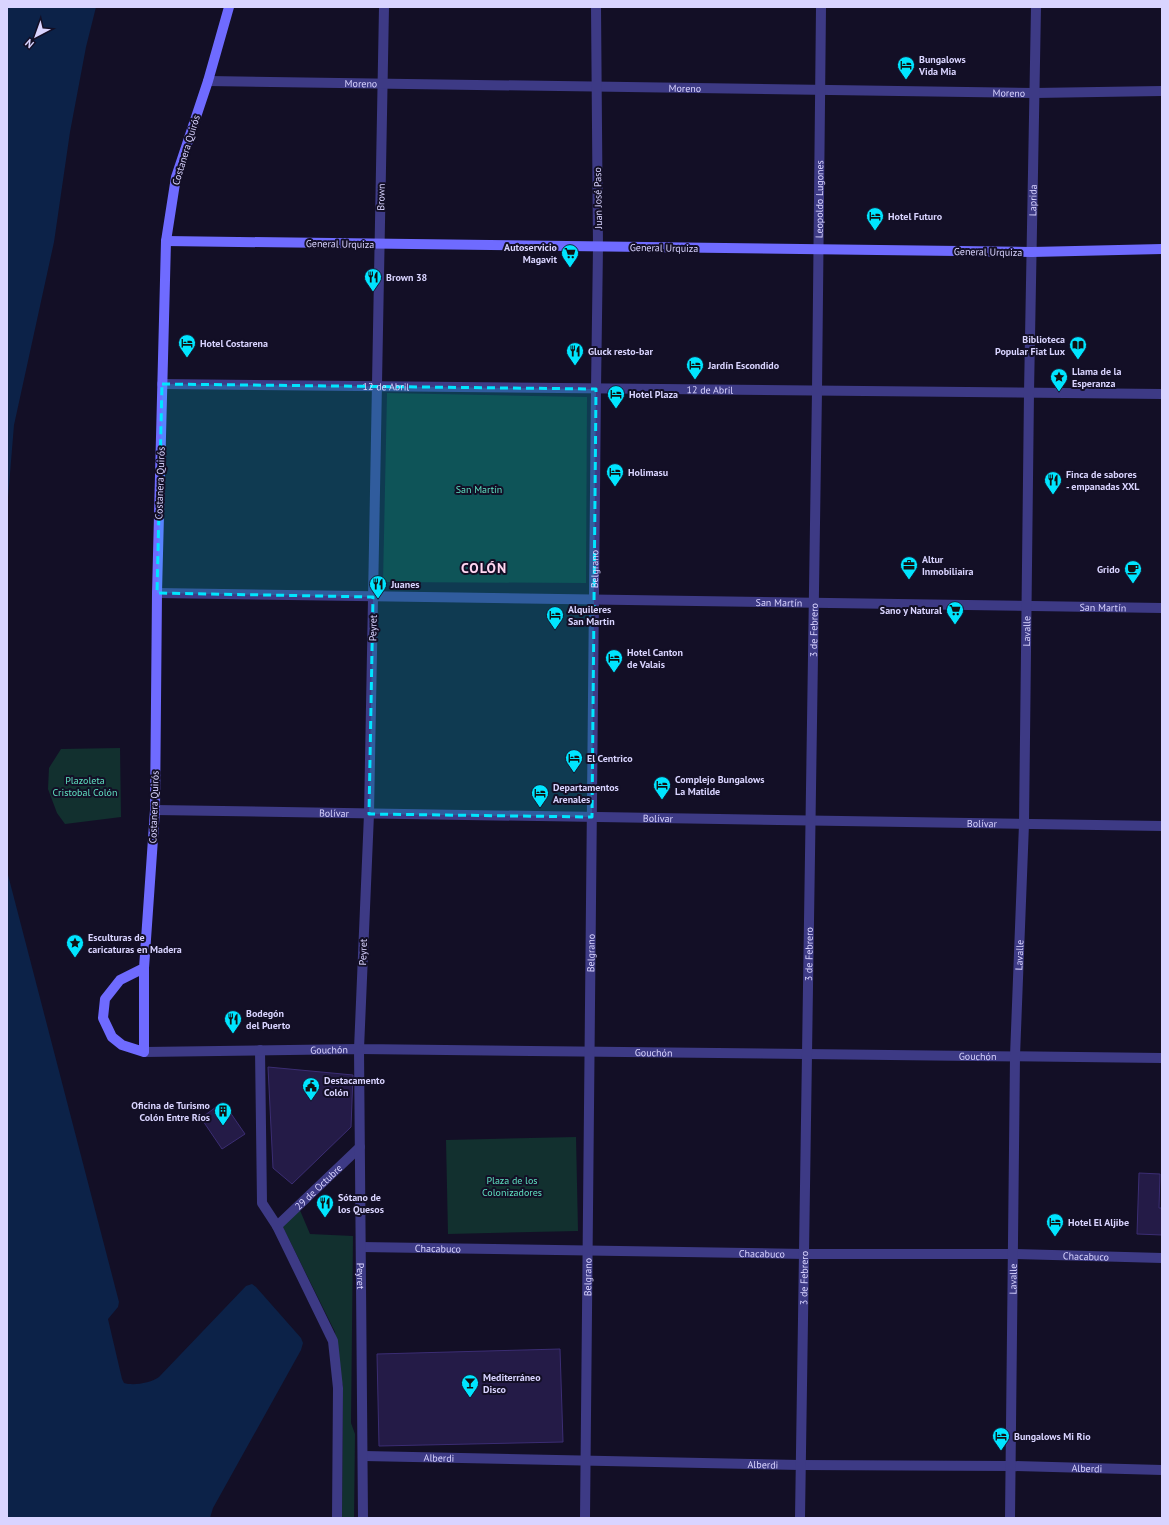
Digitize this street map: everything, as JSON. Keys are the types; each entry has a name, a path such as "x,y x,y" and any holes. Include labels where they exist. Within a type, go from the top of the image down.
{"main road":[{"name":"Costanera Quirós","path":"144,1052 144,968 155,810 157,593 166,241 176,176 208,81 229,7"},
{"name":"General Urquiza","path":"166,241 1032,252 1162,249"},
{"path":"144,968 120,980 105,999 103,1018 112,1037 122,1046 144,1052"}],"street":[{"name":"Brown","path":"377,386 384,7"},
{"name":"Juan José Paso","path":"596,7 598,247 596,389"},
{"name":"Leopoldo Lugones","path":"817,391 821,7"},
{"name":"Laprida","path":"1029,393 1036,7"},
{"name":"Moreno","path":"208,81 1034,93 1162,91"},
{"name":"12 de Abril","path":"162,384 1162,394"},
{"name":"Peyret","path":"363,1518 364,1456 359,1049 369,814 377,386"},
{"name":"Belgrano","path":"584,1518 596,389"},
{"name":"3 de Febrero","path":"800,1518 817,391"},
{"name":"Lavalle","path":"1010,1518 1012,1466 1012,1254 1015,1056 1024,824 1029,393"},
{"name":"San Martín","path":"157,593 1162,608"},
{"name":"Bolívar","path":"155,810 1162,826"},
{"name":"Gouchón","path":"144,1052 359,1049 1162,1058"},
{"path":"260,1050 262,1203 277,1226 333,1341 338,1388 337,1518"},
{"name":"29 de Octubre","path":"277,1226 360,1147"},
{"name":"Chacabuco","path":"361,1247 804,1254 1012,1254 1162,1258"},
{"name":"Alberdi","path":"364,1456 585,1461 1012,1466 1162,1470"}],"highlighted area":[{"path":"162,384 596,389 592,817 369,814 373,597 157,593"}],"green space":[{"name":"San Martín","path":"387,393 587,397 586,583 383,582"},
{"name":"Plazoleta Cristobal Colón","path":"120,748 121,817 65,824 57,813 48,789 49,768 61,749"},
{"name":"Plaza de los Colonizadores","path":"576,1137 578,1231 448,1234 446,1140"},
{"path":"299,1208 310,1234 353,1236 351,1423 355,1434 354,1518 342,1518 343,1385 340,1379 335,1332 282,1225"}],"water":[{"path":"7,7 96,7 86,47 70,132 54,242 14,425 7,510"},
{"path":"7,871 119,1302 118,1307 108,1319 124,1383 142,1383 159,1377 246,1286 252,1284 301,1338 303,1343 301,1350 213,1508 210,1518 7,1518"}],"building":[{"name":"Destacamento Colón","path":"268,1067 353,1075 351,1127 292,1184 273,1168"},
{"name":"Oficina de Turismo Colón Entre Ríos","path":"223,1102 245,1134 222,1149 201,1118"},
{"path":"1139,1173 1160,1174 1159,1208 1162,1208 1162,1235 1137,1234"},
{"name":"Mediterráneo Disco","path":"560,1349 563,1442 379,1446 377,1354"}],"place":[{"name":"Bungalows Vida Mia","path":"906,80"},
{"name":"Hotel Futuro","path":"875,231"},
{"name":"Autoservicio Magavit","path":"570,268"},
{"name":"Brown 38","path":"373,292"},
{"name":"Hotel Costarena","path":"187,358"},
{"name":"Biblioteca Popular Fiat Lux","path":"1078,360"},
{"name":"Gluck resto-bar","path":"575,366"},
{"name":"Jardín Escondido","path":"695,380"},
{"name":"Llama de la Esperanza","path":"1059,392"},
{"name":"Hotel Plaza","path":"616,409"},
{"name":"Holimasu","path":"615,487"},
{"name":"Finca de sabores - empanadas XXL","path":"1053,495"},
{"name":"Altur Inmobiliaira","path":"909,580"},
{"name":"Grido","path":"1133,584"},
{"name":"Juanes","path":"378,599"},
{"name":"Sano y Natural","path":"955,625"},
{"name":"Alquileres San Martin","path":"555,630"},
{"name":"Hotel Canton de Valais","path":"614,673"},
{"name":"El Centrico","path":"574,773"},
{"name":"Complejo Bungalows La Matilde","path":"662,800"},
{"name":"Departamentos Arenales","path":"540,808"},
{"name":"Esculturas de caricaturas en Madera","path":"75,958"},
{"name":"Bodegón del Puerto","path":"233,1034"},
{"name":"Destacamento Colón","path":"311,1101"},
{"name":"Oficina de Turismo Colón Entre Ríos","path":"223,1126"},
{"name":"Sótano de los Quesos","path":"325,1218"},
{"name":"Hotel El Aljibe","path":"1055,1237"},
{"name":"Mediterráneo Disco","path":"470,1398"},
{"name":"Bungalows Mi Rio","path":"1001,1451"}],"district":[{"name":"COLÓN","path":"484,568"}]}
